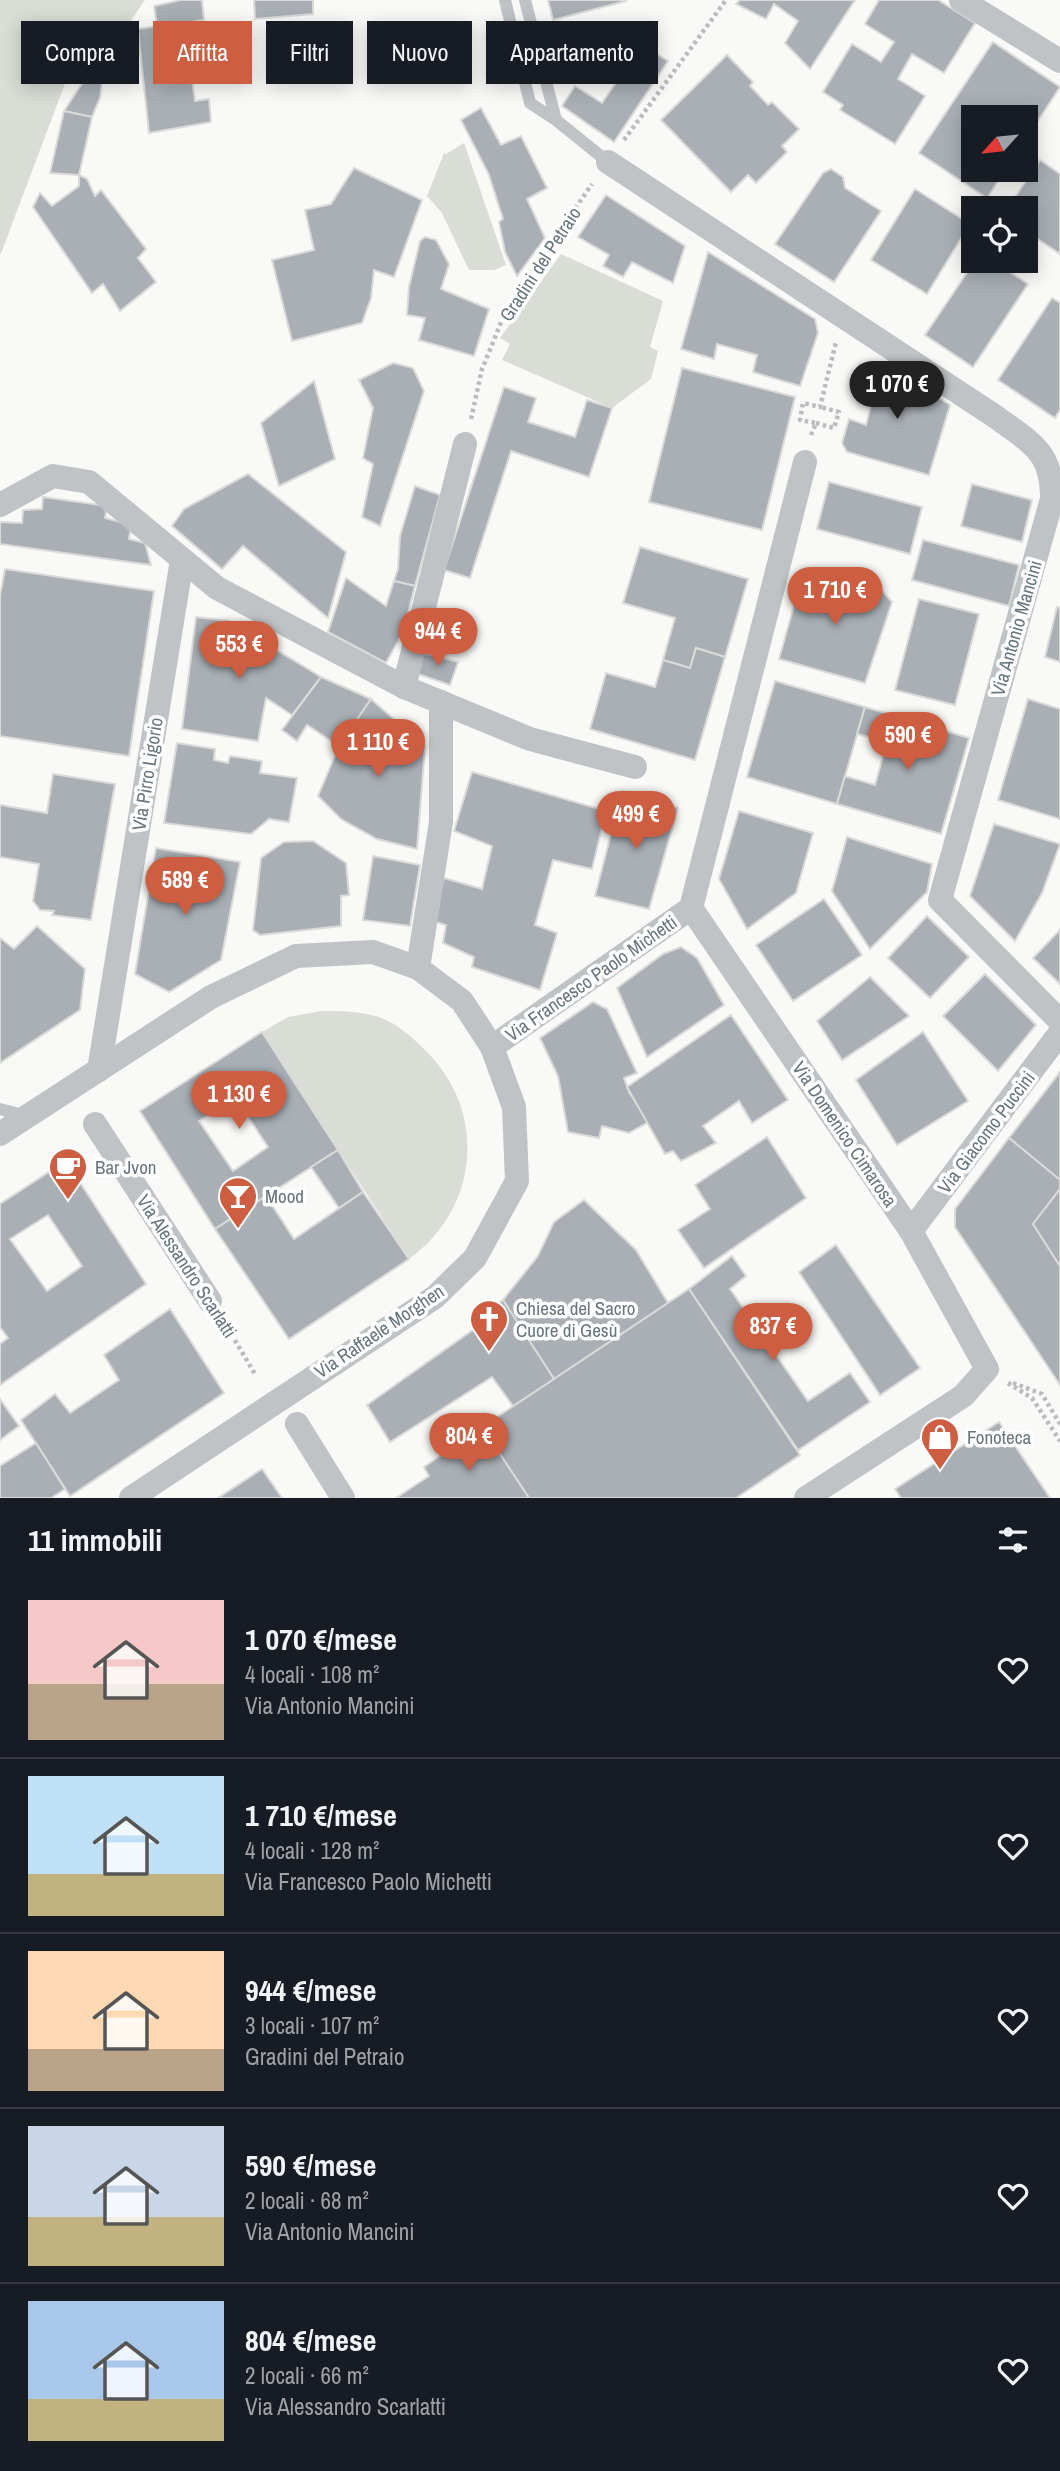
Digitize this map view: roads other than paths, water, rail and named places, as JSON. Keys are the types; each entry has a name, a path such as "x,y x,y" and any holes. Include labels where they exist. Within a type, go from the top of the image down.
{"street":[{"path":"961,0 1060,61"},
{"name":"Via Antonio Mancini","path":"608,162 996,417 1043,453 1052,475 1052,499 940,900 1060,1021"},
{"path":"404,687 465,444"},
{"name":"Via Francesco Paolo Michetti","path":"492,1047 691,908 805,462"},
{"path":"0,505 52,476 89,482 217,589 404,687 530,739 635,767"},
{"name":"Via Pirro Ligorio","path":"99,1070 182,560"},
{"path":"418,968 441,822 441,702"},
{"name":"Via Domenico Cimarosa","path":"691,908 911,1231 996,1375 806,1498"},
{"name":"Via Raffaele Morghen","path":"0,1134 211,997 296,956 373,951 418,968 461,1001 492,1047 514,1107 517,1181 475,1258 435,1297 131,1498"},
{"name":"Via Giacomo Puccini","path":"911,1231 1060,1033"},
{"name":"Via Alessandro Scarlatti","path":"95,1124 211,1301"},
{"path":"297,1424 343,1498"}],"lane":[{"path":"505,0 530,103 556,120 608,162"},
{"path":"525,0 556,120"},
{"path":"0,1109 27,1116"}],"place":[{"name":"Bar Jvon","path":"68,1201"},
{"name":"Mood","path":"238,1230"},
{"name":"Chiesa del Sacro Cuore di Gesù","path":"489,1353"},
{"name":"Fonoteca","path":"940,1471"}]}
